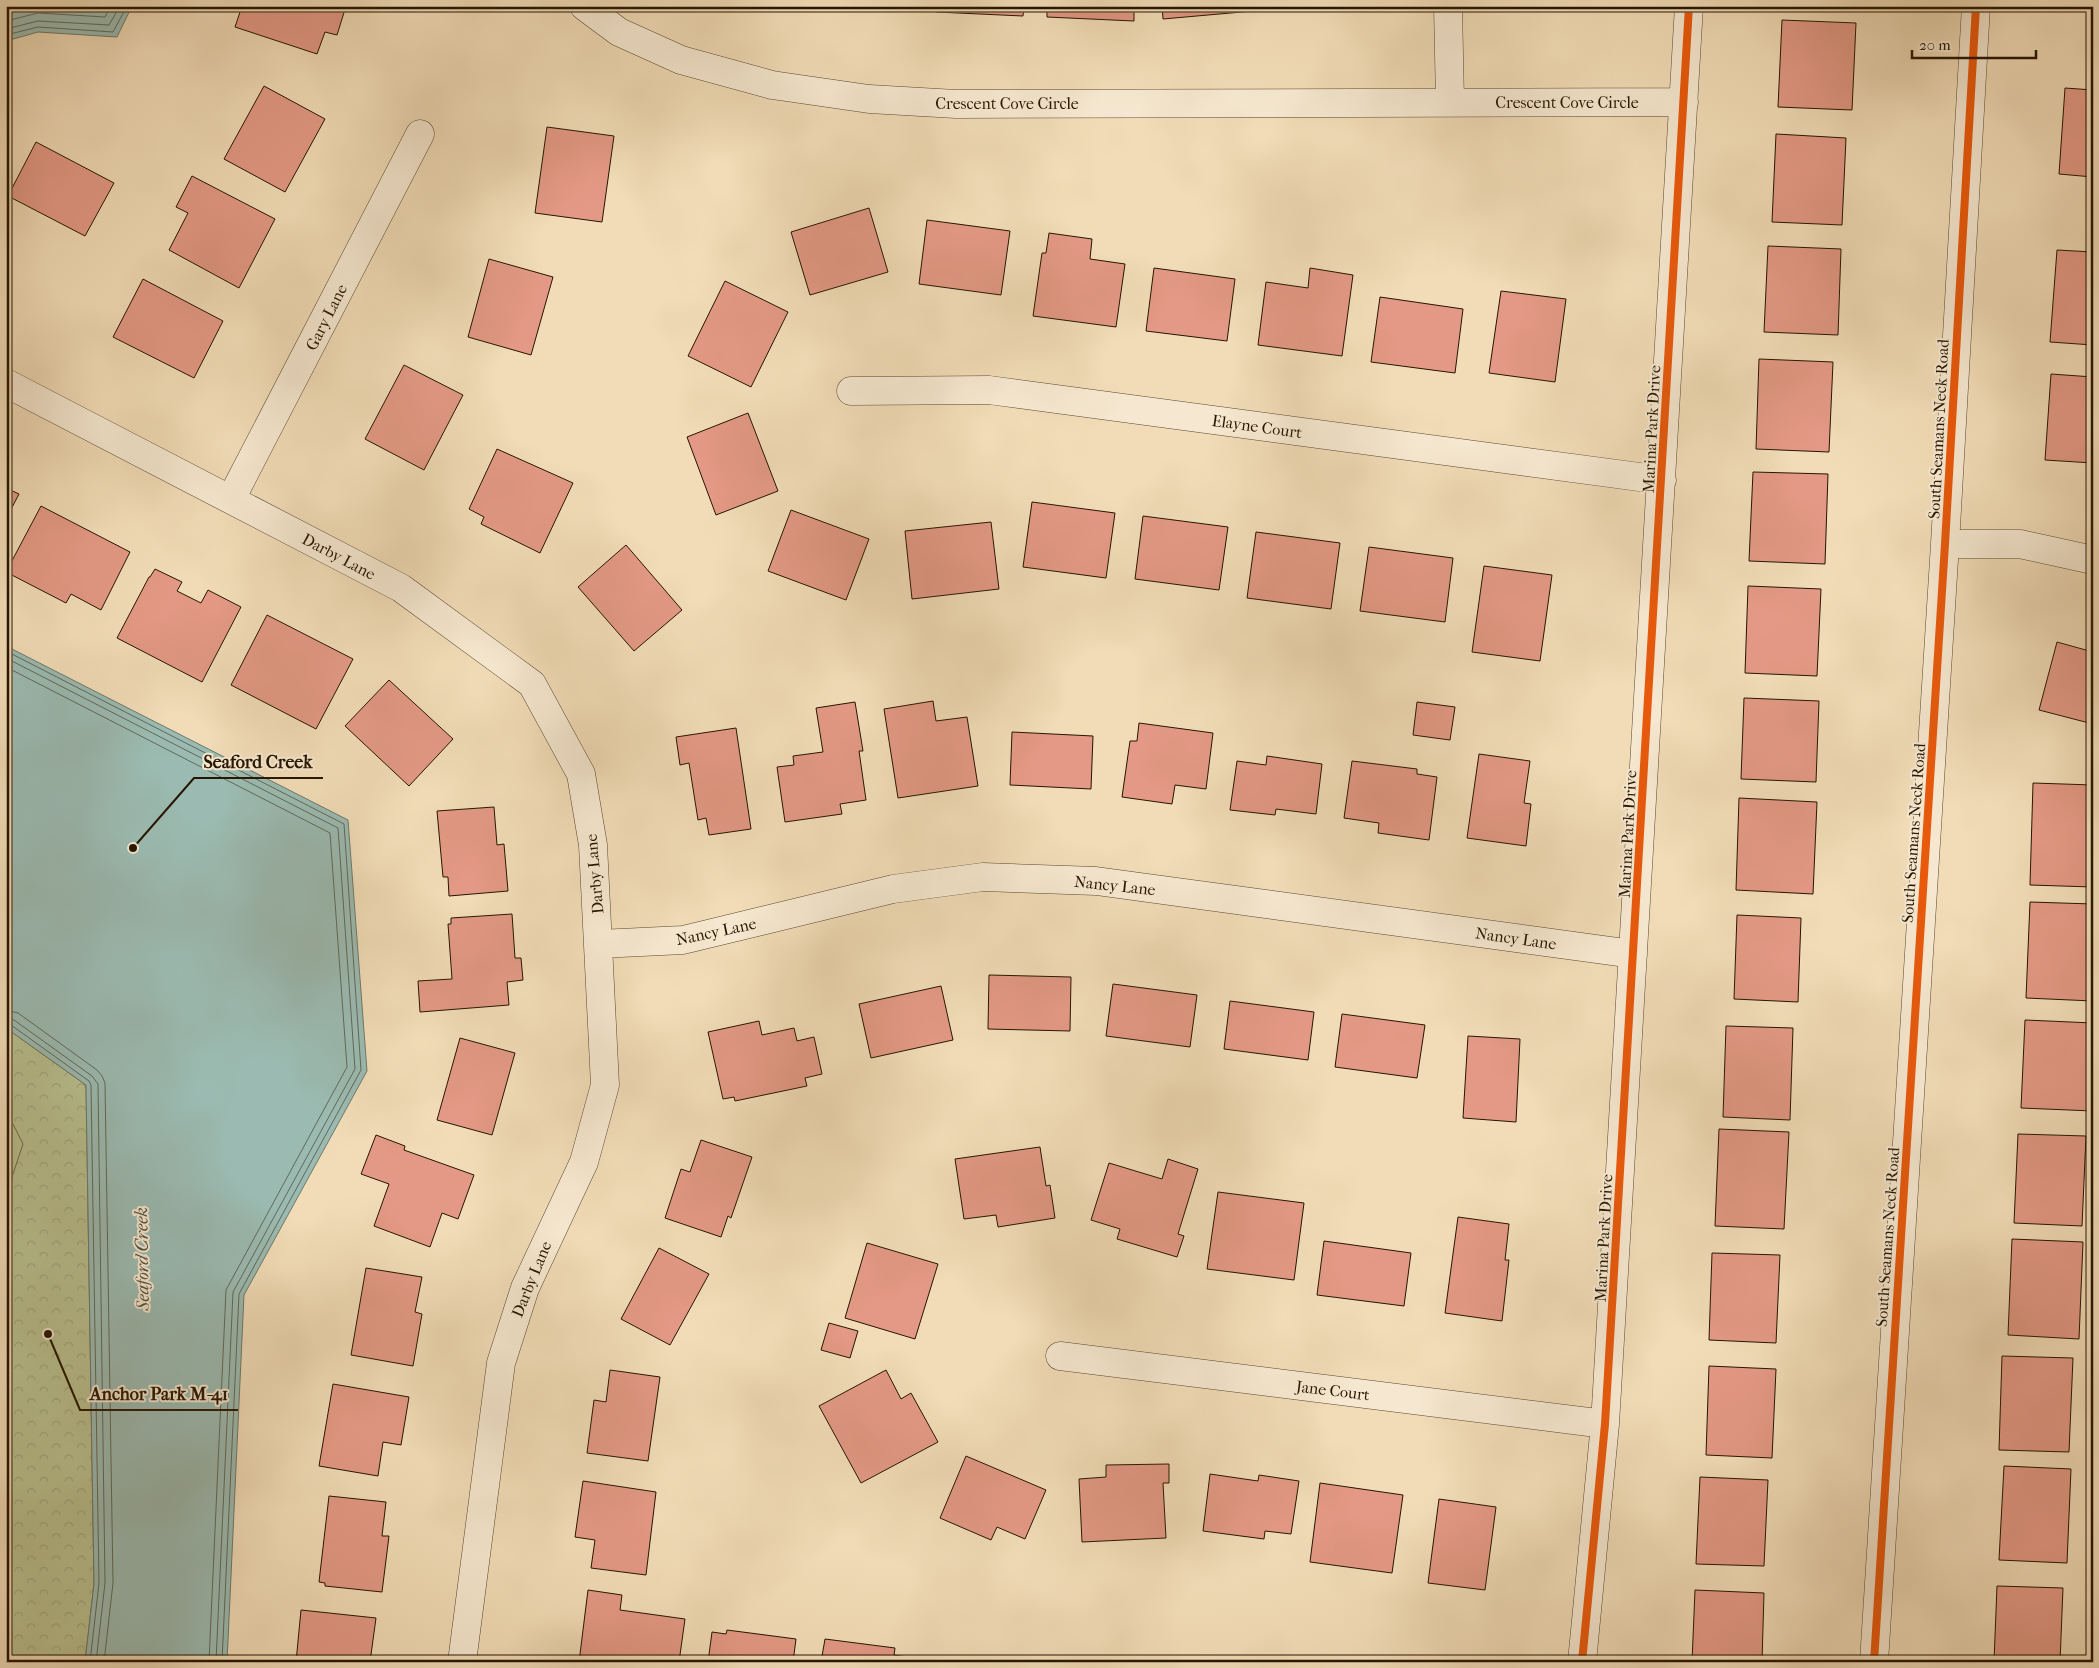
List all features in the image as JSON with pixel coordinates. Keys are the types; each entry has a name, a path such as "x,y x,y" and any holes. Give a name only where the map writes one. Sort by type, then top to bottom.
{"street":[{"name":"Crescent Cove Circle","path":"584,6 619,32 681,60 772,85 869,99 956,104 1684,102"},
{"path":"1448,6 1450,102"},
{"name":"Marina Park Drive","path":"1582,1662 1605,1424 1689,6"},
{"name":"South Seamans Neck Road","path":"1874,1662 1945,544 1976,6"},
{"name":"Gary Lane","path":"231,499 420,134"},
{"name":"Darby Lane","path":"6,383 401,588 532,684 581,774 593,845 605,1085 584,1162 524,1288 502,1363 462,1662"},
{"name":"Elayne Court","path":"851,390 989,390 1662,480"},
{"path":"1945,544 2020,544 2093,560"},
{"name":"Nancy Lane","path":"599,944 683,940 892,889 983,876 1096,881 1633,954"},
{"name":"Jane Court","path":"1060,1356 1605,1424"}],"green space":[{"path":"6,1028 86,1085 94,1584 85,1662 6,1662"},
{"path":"6,1122 13,1124 23,1144 6,1195"}],"water":[{"path":"6,6 132,6 117,37 38,32 6,41"},
{"path":"6,646 348,820 367,1071 244,1295 227,1662 85,1662 94,1584 86,1085 6,1028"}],"building":[{"path":"242,6 346,6 337,35 325,32 317,54 235,27"},
{"path":"937,6 1024,6 1023,16 936,12"},
{"path":"1047,6 1134,6 1134,21 1047,17"},
{"path":"1162,6 1252,6 1253,11 1163,19"},
{"path":"1782,20 1856,23 1852,110 1778,107"},
{"path":"264,86 325,119 285,192 224,159"},
{"path":"2065,88 2093,90 2093,177 2059,174"},
{"path":"547,127 614,136 602,222 535,213"},
{"path":"1776,134 1846,138 1842,225 1772,222"},
{"path":"36,142 114,183 85,236 8,196"},
{"path":"192,176 275,219 239,288 169,250 188,213 176,207"},
{"path":"869,208 888,272 810,295 791,232"},
{"path":"927,220 1010,231 1001,295 919,284"},
{"path":"1049,233 1092,239 1090,259 1125,264 1116,327 1033,316 1042,253 1046,253"},
{"path":"1768,246 1841,249 1838,335 1764,332"},
{"path":"2057,250 2093,252 2093,345 2050,342"},
{"path":"489,259 553,277 531,355 468,337"},
{"path":"1154,268 1235,279 1227,341 1146,331"},
{"path":"1310,268 1353,275 1342,356 1258,345 1266,282 1308,288"},
{"path":"143,279 223,321 194,378 113,337"},
{"path":"725,281 788,312 751,387 688,356"},
{"path":"1501,291 1566,299 1555,382 1489,373"},
{"path":"1380,297 1463,309 1455,373 1371,362"},
{"path":"1759,359 1833,362 1829,452 1756,449"},
{"path":"404,365 463,395 424,470 365,439"},
{"path":"2051,374 2093,377 2093,463 2045,460"},
{"path":"748,413 778,491 716,515 687,437"},
{"path":"497,449 573,483 540,553 481,524 484,517 469,509"},
{"path":"1753,472 1828,474 1825,564 1749,561"},
{"path":"6,488 19,494 6,519"},
{"path":"1032,502 1115,513 1106,578 1023,567"},
{"path":"41,506 130,552 101,610 71,594 66,603 6,572"},
{"path":"791,510 869,539 846,600 768,571"},
{"path":"1143,516 1228,527 1219,590 1135,579"},
{"path":"991,522 999,589 912,599 905,531"},
{"path":"1256,532 1340,543 1331,609 1247,598"},
{"path":"626,545 682,610 634,651 578,587"},
{"path":"1369,547 1453,558 1445,622 1360,611"},
{"path":"1484,566 1552,575 1540,661 1472,652"},
{"path":"155,569 182,582 177,591 201,603 208,590 241,607 202,682 117,638"},
{"path":"1748,586 1821,589 1817,676 1745,673"},
{"path":"267,615 353,659 316,729 231,685"},
{"path":"2057,642 2093,652 2093,724 2039,710"},
{"path":"389,680 453,739 409,786 345,726"},
{"path":"1744,698 1819,701 1816,782 1741,779"},
{"path":"933,701 936,721 967,717 978,786 898,798 884,709"},
{"path":"855,702 863,751 859,751 866,800 840,804 842,814 785,822 777,767 794,765 793,756 823,752 816,708"},
{"path":"1417,702 1455,707 1450,740 1413,735"},
{"path":"1139,723 1213,733 1206,789 1175,785 1172,804 1122,797 1130,741 1137,741"},
{"path":"736,728 751,829 709,835 706,818 698,820 689,763 680,765 676,737"},
{"path":"1012,732 1093,736 1091,789 1010,785"},
{"path":"1479,754 1530,761 1524,803 1531,804 1526,846 1467,838"},
{"path":"1267,756 1322,764 1316,814 1276,809 1275,815 1230,810 1237,761 1266,765"},
{"path":"1352,761 1417,769 1417,774 1437,777 1429,840 1378,833 1379,823 1344,818"},
{"path":"2033,783 2093,785 2093,887 2030,885"},
{"path":"1739,798 1817,802 1813,894 1736,890"},
{"path":"494,807 497,845 504,844 508,891 449,896 448,877 443,877 437,811"},
{"path":"2030,902 2093,904 2093,1001 2026,998"},
{"path":"512,914 515,958 521,958 523,980 507,982 509,1005 420,1012 418,981 452,979 448,924 451,924 451,918"},
{"path":"1737,915 1801,918 1798,1002 1734,999"},
{"path":"989,975 1071,977 1070,1031 988,1029"},
{"path":"1113,984 1197,995 1190,1047 1106,1036"},
{"path":"941,986 953,1040 871,1058 859,1004"},
{"path":"1230,1001 1314,1012 1308,1060 1224,1049"},
{"path":"1342,1014 1425,1025 1417,1078 1335,1067"},
{"path":"2025,1020 2093,1023 2093,1111 2021,1108"},
{"path":"759,1021 762,1035 794,1028 797,1041 814,1037 822,1074 805,1078 807,1086 735,1101 734,1097 723,1099 708,1032"},
{"path":"1726,1026 1793,1028 1790,1120 1723,1117"},
{"path":"1468,1036 1520,1039 1516,1122 1463,1118"},
{"path":"460,1038 515,1053 492,1135 437,1120"},
{"path":"1719,1129 1789,1132 1784,1229 1715,1226"},
{"path":"2018,1134 2086,1136 2082,1226 2014,1223"},
{"path":"376,1135 405,1146 404,1150 474,1175 458,1219 442,1213 430,1247 374,1226 389,1184 361,1174"},
{"path":"701,1140 752,1157 731,1218 728,1216 721,1237 665,1218 681,1169 690,1172"},
{"path":"1040,1147 1046,1186 1050,1185 1055,1218 998,1227 996,1215 964,1219 955,1159"},
{"path":"1168,1159 1198,1169 1178,1234 1184,1236 1177,1257 1117,1239 1120,1229 1091,1220 1109,1163 1162,1179"},
{"path":"1218,1192 1304,1203 1294,1280 1207,1269"},
{"path":"1458,1217 1509,1224 1505,1260 1509,1260 1502,1321 1445,1313"},
{"path":"2012,1239 2083,1242 2079,1339 2008,1335"},
{"path":"1324,1241 1411,1253 1404,1306 1317,1295"},
{"path":"867,1243 938,1264 915,1339 845,1318"},
{"path":"659,1248 709,1274 670,1345 621,1319"},
{"path":"1712,1253 1780,1255 1776,1343 1709,1340"},
{"path":"366,1268 422,1277 415,1312 422,1314 413,1366 351,1355"},
{"path":"829,1323 858,1331 850,1358 821,1350"},
{"path":"2002,1356 2073,1358 2069,1452 1999,1450"},
{"path":"1709,1366 1776,1369 1772,1458 1706,1455"},
{"path":"610,1370 660,1377 648,1461 587,1453 594,1400 606,1402"},
{"path":"886,1370 901,1399 911,1393 938,1442 861,1483 819,1406"},
{"path":"333,1384 409,1397 401,1445 383,1442 378,1476 319,1466"},
{"path":"966,1456 1046,1490 1025,1539 997,1527 991,1540 940,1518"},
{"path":"1169,1464 1169,1483 1163,1483 1166,1538 1082,1542 1079,1479 1106,1477 1106,1465"},
{"path":"2004,1466 2071,1469 2067,1563 1999,1560"},
{"path":"1210,1474 1258,1481 1259,1475 1299,1481 1291,1534 1265,1531 1264,1539 1203,1531"},
{"path":"1700,1477 1768,1480 1764,1566 1696,1564"},
{"path":"583,1481 656,1492 646,1575 591,1568 595,1540 575,1537"},
{"path":"1320,1483 1403,1495 1392,1573 1310,1562"},
{"path":"329,1496 386,1502 382,1536 389,1536 382,1592 325,1586 325,1583 319,1582"},
{"path":"1439,1499 1496,1507 1485,1590 1428,1583"},
{"path":"1997,1586 2063,1588 2060,1662 1994,1662"},
{"path":"588,1590 622,1595 620,1610 685,1619 679,1662 579,1662"},
{"path":"1695,1590 1764,1593 1762,1662 1692,1662"},
{"path":"301,1610 376,1618 370,1662 296,1662"},
{"path":"727,1630 796,1639 793,1662 708,1662 712,1632 726,1634"},
{"path":"825,1639 895,1648 894,1655 913,1658 913,1662 821,1662"}],"cycle path":[{"path":"1582,1662 1605,1424 1689,6"},
{"path":"1874,1662 1945,544 1976,6"}],"place":[{"name":"Seaford Creek","path":"133,848"},
{"name":"Anchor Park M-41","path":"48,1334"}]}
